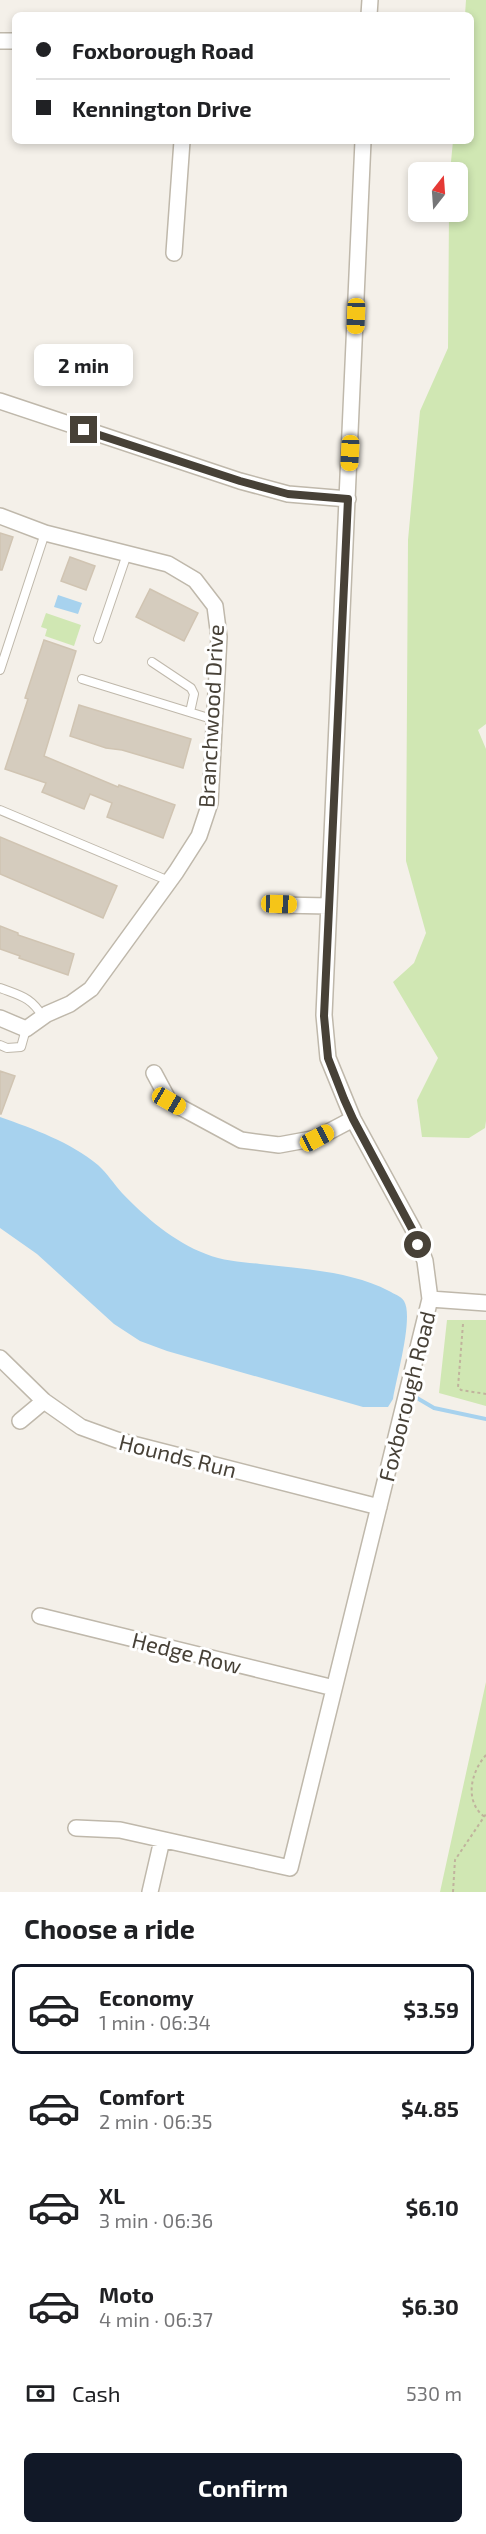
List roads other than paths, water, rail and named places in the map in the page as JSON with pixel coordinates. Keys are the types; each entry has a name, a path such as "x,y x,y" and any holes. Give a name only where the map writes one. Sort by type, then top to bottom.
{"street":[{"path":"174,253 182,144"},
{"name":"Foxborough Road","path":"162,1840 290,1868 430,1299 424,1261 412,1229 353,1119 328,1058 324,1016 363,144"},
{"path":"0,401 240,481 288,494 348,499"},
{"name":"Branchwood Drive","path":"0,516 45,533 168,564 195,580 215,606 219,637 210,803 198,836 170,880 91,989 26,1029"},
{"path":"279,904 329,906"},
{"path":"0,1018 26,1029"},
{"path":"154,1073 169,1101 241,1140 279,1145 317,1138 353,1119"},
{"path":"430,1299 486,1303"},
{"name":"Hounds Run","path":"0,1358 44,1401 81,1427 117,1440 379,1507"},
{"path":"20,1421 44,1401"},
{"name":"Hedge Row","path":"40,1616 334,1688"},
{"path":"76,1828 120,1830 162,1840 150,1892"}],"lane":[{"path":"0,670 45,533"},
{"path":"98,639 127,554"},
{"path":"152,662 191,688 194,694 190,712"},
{"path":"82,679 214,720"},
{"path":"0,810 170,880"},
{"path":"0,988 35,1003 43,1017"},
{"path":"0,1045 7,1048 21,1047 26,1029"}],"water":[{"path":"58,595 82,603 78,614 54,607"},
{"path":"0,1117 76,1149 101,1168 122,1193 150,1220 171,1236 194,1249 226,1260 343,1275 374,1284 401,1298 407,1309 406,1334 393,1399 388,1407 363,1407 167,1351 140,1341 114,1324 37,1254 0,1228"}],"waterway":[{"path":"417,1398 434,1408 486,1419"}]}
